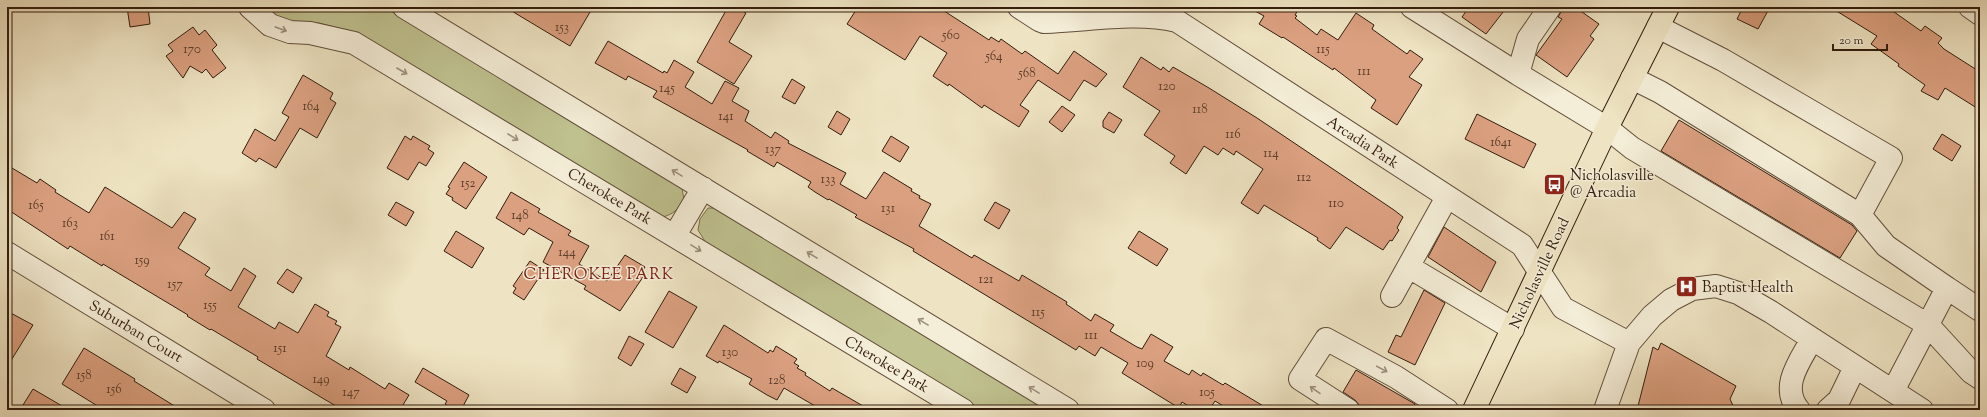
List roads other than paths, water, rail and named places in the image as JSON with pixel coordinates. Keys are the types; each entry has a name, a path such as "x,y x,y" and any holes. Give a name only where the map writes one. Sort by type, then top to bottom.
{"main road":[{"name":"Nicholasville Road","path":"1474,410 1607,128 1668,7"}],"street":[{"name":"Cherokee Park","path":"250,7 270,25 290,32 310,33 354,43 963,410"},
{"path":"404,7 1067,410"},
{"name":"Arcadia Park","path":"1019,7 1077,21 1123,17 1158,18 1174,14 1522,246 1563,308 1629,343"},
{"path":"1412,7 1607,128 1632,148 1928,325 1971,372 1980,378"},
{"path":"1518,74 1528,38 1550,7"},
{"path":"1970,7 1980,14"},
{"path":"1658,27 1723,60 1891,158 1860,215"},
{"path":"1632,78 1660,92 1860,215 1886,246 1980,310"},
{"path":"675,236 703,188"},
{"path":"1392,296 1447,197"},
{"name":"Suburban Court","path":"7,253 264,410"},
{"path":"1409,267 1513,329"},
{"path":"1604,410 1629,343 1652,316 1671,300 1692,289 1716,286 1738,293 1922,410"},
{"path":"1893,391 1947,288"},
{"path":"1348,410 1300,379 1326,339 1396,377 1447,410"},
{"path":"1799,410 1794,404 1790,388 1795,369 1812,339"},
{"path":"1828,410 1839,400 1856,367"}],"place":[{"name":"Nicholasville @ Arcadia","path":"1555,184"},
{"name":"Baptist Health","path":"1687,287"}],"district":[{"name":"CHEROKEE PARK","path":"599,273"}]}
